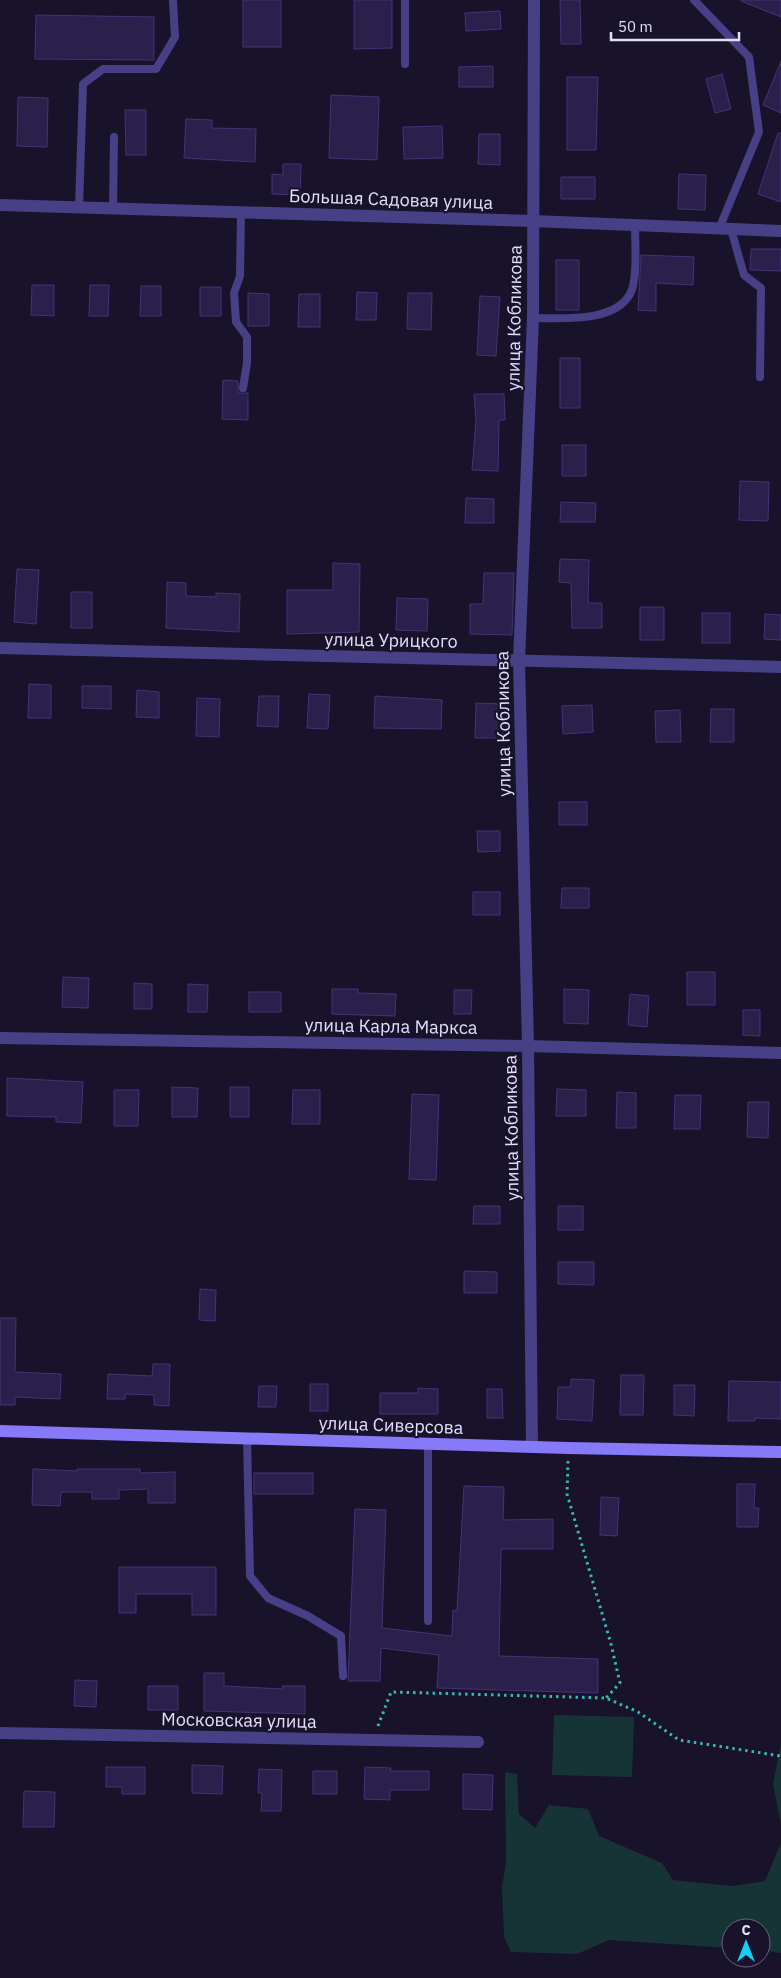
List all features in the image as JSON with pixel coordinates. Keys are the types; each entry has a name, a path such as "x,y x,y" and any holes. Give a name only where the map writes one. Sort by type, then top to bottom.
{"street":[{"name":"улица Кобликова","path":"532,1447 528,1046 519,660 533,318 534,0"},
{"name":"Большая Садовая улица","path":"0,205 533,221 779,231"},
{"name":"улица Урицкого","path":"0,648 781,667"},
{"name":"улица Карла Маркса","path":"0,1038 528,1046 781,1053"},
{"name":"улица Сиверсова","path":"0,1432 781,1452"},
{"name":"Московская улица","path":"0,1733 478,1742"}],"lane":[{"path":"79,208 83,84 103,69 156,69 175,37 174,0"},
{"path":"405,0 405,64"},
{"path":"694,0 749,57 759,132 725,229 744,275 762,288 760,377"},
{"path":"113,208 114,137"},
{"path":"241,212 240,276 234,293 236,322 247,337 247,363 242,388"},
{"path":"533,318 587,317 617,309 630,294 633,279 635,225"},
{"path":"247,1438 250,1576 268,1598 308,1616 341,1636 343,1676"},
{"path":"428,1444 428,1621"}],"path":[{"path":"568,1448 567,1494 611,1644 620,1683 606,1698"},
{"path":"372,1740 391,1692 606,1698 638,1712 679,1740 781,1756"}],"green space":[{"path":"554,1715 634,1717 632,1777 552,1775"},
{"path":"781,1744 781,1824 773,1784"},
{"path":"505,1772 517,1774 519,1814 535,1828 549,1805 588,1809 599,1836 662,1863 673,1880 732,1886 765,1881 781,1843 781,1953 771,1952 771,1918 721,1918 721,1947 609,1940 577,1954 511,1952 504,1937 502,1887 506,1863"}],"building":[{"path":"243,0 281,0 281,47 243,47"},
{"path":"354,0 392,0 392,48 354,49"},
{"path":"560,0 580,0 581,44 561,44"},
{"path":"781,0 781,17 741,1"},
{"path":"500,11 501,29 466,31 465,13"},
{"path":"36,15 154,17 154,60 35,59"},
{"path":"781,61 781,113 763,105"},
{"path":"493,66 493,87 459,87 459,67"},
{"path":"722,74 731,109 715,113 706,79"},
{"path":"567,77 598,77 596,150 567,150"},
{"path":"331,95 379,97 377,160 329,158"},
{"path":"18,97 48,98 47,147 17,146"},
{"path":"125,110 146,110 146,155 126,155"},
{"path":"186,119 212,120 212,128 256,129 255,162 184,158"},
{"path":"442,126 443,158 404,159 403,127"},
{"path":"778,133 781,133 781,202 758,194"},
{"path":"479,134 500,134 500,165 478,164"},
{"path":"283,164 301,164 300,195 272,194 272,174 283,175"},
{"path":"679,174 706,175 705,210 678,209"},
{"path":"561,177 595,177 595,199 561,199"},
{"path":"751,249 781,249 781,271 750,270"},
{"path":"641,255 694,257 693,285 656,283 656,311 638,310"},
{"path":"556,260 579,260 579,310 556,310"},
{"path":"32,285 54,285 54,316 31,315"},
{"path":"90,285 109,285 108,316 89,316"},
{"path":"141,286 161,286 161,316 140,316"},
{"path":"200,287 221,287 221,316 200,316"},
{"path":"357,292 377,293 376,320 356,320"},
{"path":"248,293 269,294 269,326 248,326"},
{"path":"408,293 432,293 431,330 407,329"},
{"path":"299,294 320,294 320,327 298,327"},
{"path":"480,296 500,297 496,356 477,355"},
{"path":"560,358 580,358 580,408 560,408"},
{"path":"223,380 238,381 238,393 248,393 248,420 222,419"},
{"path":"474,394 504,394 505,420 499,420 498,471 472,470 476,420"},
{"path":"562,445 586,445 586,476 562,476"},
{"path":"740,481 769,482 768,521 739,520"},
{"path":"466,498 494,499 494,523 465,523"},
{"path":"561,502 596,503 595,522 560,522"},
{"path":"560,559 589,560 588,603 602,603 602,628 572,628 571,583 559,582"},
{"path":"333,563 360,564 359,632 287,634 287,590 333,590"},
{"path":"17,569 39,570 36,624 14,622"},
{"path":"484,573 514,573 512,635 470,634 470,604 483,604"},
{"path":"167,582 186,583 186,596 216,597 216,593 240,594 239,632 166,628"},
{"path":"71,592 92,592 92,628 71,628"},
{"path":"397,598 428,599 427,631 396,630"},
{"path":"640,607 664,607 664,640 640,640"},
{"path":"702,613 730,613 730,643 702,643"},
{"path":"765,614 781,615 781,640 764,639"},
{"path":"29,684 51,685 51,718 28,718"},
{"path":"82,686 111,686 111,709 82,708"},
{"path":"137,690 159,692 159,718 136,717"},
{"path":"309,694 330,695 328,729 307,728"},
{"path":"259,696 279,696 278,727 257,726"},
{"path":"375,696 442,700 441,729 374,728"},
{"path":"197,698 220,699 219,737 196,736"},
{"path":"476,703 503,704 502,738 475,738"},
{"path":"592,705 593,732 563,734 562,706"},
{"path":"711,709 734,709 734,742 710,742"},
{"path":"680,710 681,742 656,742 655,711"},
{"path":"559,802 587,802 587,825 559,825"},
{"path":"477,831 500,831 500,851 478,852"},
{"path":"562,888 589,888 589,908 561,908"},
{"path":"473,892 500,892 500,915 473,915"},
{"path":"687,972 715,972 715,1005 687,1005"},
{"path":"63,977 89,978 88,1008 62,1007"},
{"path":"134,983 152,984 152,1009 134,1009"},
{"path":"188,984 208,985 207,1012 188,1012"},
{"path":"332,989 358,989 358,993 396,994 395,1016 332,1014"},
{"path":"564,989 589,990 588,1024 564,1023"},
{"path":"454,990 472,990 471,1014 454,1014"},
{"path":"249,992 281,992 281,1012 249,1012"},
{"path":"630,994 649,996 647,1027 628,1025"},
{"path":"743,1010 760,1010 760,1036 743,1035"},
{"path":"7,1078 83,1082 81,1123 56,1122 56,1117 7,1116"},
{"path":"172,1087 198,1088 197,1117 172,1117"},
{"path":"230,1087 249,1087 249,1117 230,1117"},
{"path":"557,1089 586,1090 586,1116 556,1116"},
{"path":"114,1090 139,1090 138,1126 114,1126"},
{"path":"293,1090 320,1090 320,1124 292,1124"},
{"path":"617,1092 636,1093 636,1128 616,1128"},
{"path":"412,1094 439,1095 436,1180 409,1179"},
{"path":"675,1095 701,1095 700,1129 674,1129"},
{"path":"748,1102 769,1102 768,1138 747,1137"},
{"path":"474,1206 500,1206 500,1224 473,1224"},
{"path":"558,1206 583,1206 583,1230 558,1230"},
{"path":"558,1262 594,1262 594,1285 558,1284"},
{"path":"464,1271 497,1272 497,1293 464,1293"},
{"path":"200,1289 216,1290 215,1321 199,1320"},
{"path":"0,1318 16,1318 15,1372 61,1374 60,1399 15,1397 15,1405 0,1405"},
{"path":"153,1364 170,1364 169,1406 154,1405 154,1395 125,1394 125,1399 107,1399 108,1374 152,1376"},
{"path":"621,1375 644,1375 643,1415 620,1415"},
{"path":"571,1379 594,1380 592,1421 557,1419 558,1387 571,1387"},
{"path":"729,1381 781,1382 781,1419 755,1418 755,1421 728,1421"},
{"path":"310,1384 328,1384 328,1411 310,1411"},
{"path":"674,1385 695,1385 694,1416 674,1415"},
{"path":"259,1386 277,1386 276,1407 258,1407"},
{"path":"418,1388 438,1389 438,1414 380,1414 380,1393 418,1393"},
{"path":"487,1389 502,1389 503,1418 487,1418"},
{"path":"33,1469 77,1471 77,1469 140,1469 140,1473 175,1472 175,1503 148,1503 148,1489 119,1490 119,1499 92,1499 92,1492 61,1492 60,1506 32,1505"},
{"path":"254,1473 313,1473 313,1494 254,1494"},
{"path":"737,1484 755,1484 754,1508 759,1508 758,1527 737,1527"},
{"path":"464,1486 504,1487 503,1520 553,1519 553,1549 501,1549 499,1656 598,1659 598,1693 437,1688 439,1655 381,1648 380,1681 348,1681 355,1509 386,1510 382,1628 452,1636 453,1610 457,1611"},
{"path":"601,1497 619,1498 617,1536 600,1535"},
{"path":"119,1567 216,1567 216,1615 192,1615 192,1594 136,1594 136,1613 119,1613"},
{"path":"204,1673 224,1673 224,1686 283,1689 282,1686 305,1686 305,1714 204,1711"},
{"path":"75,1680 97,1681 96,1707 74,1706"},
{"path":"148,1686 178,1686 178,1710 148,1710"},
{"path":"192,1765 223,1766 222,1794 192,1793"},
{"path":"106,1767 145,1767 145,1794 122,1794 122,1787 106,1787"},
{"path":"365,1767 391,1768 390,1771 429,1771 429,1790 390,1790 390,1800 364,1799"},
{"path":"259,1769 282,1770 281,1811 261,1811 262,1793 258,1793"},
{"path":"313,1771 337,1771 337,1794 313,1794"},
{"path":"463,1774 493,1775 492,1810 463,1809"},
{"path":"24,1791 55,1792 54,1827 23,1827"}]}
